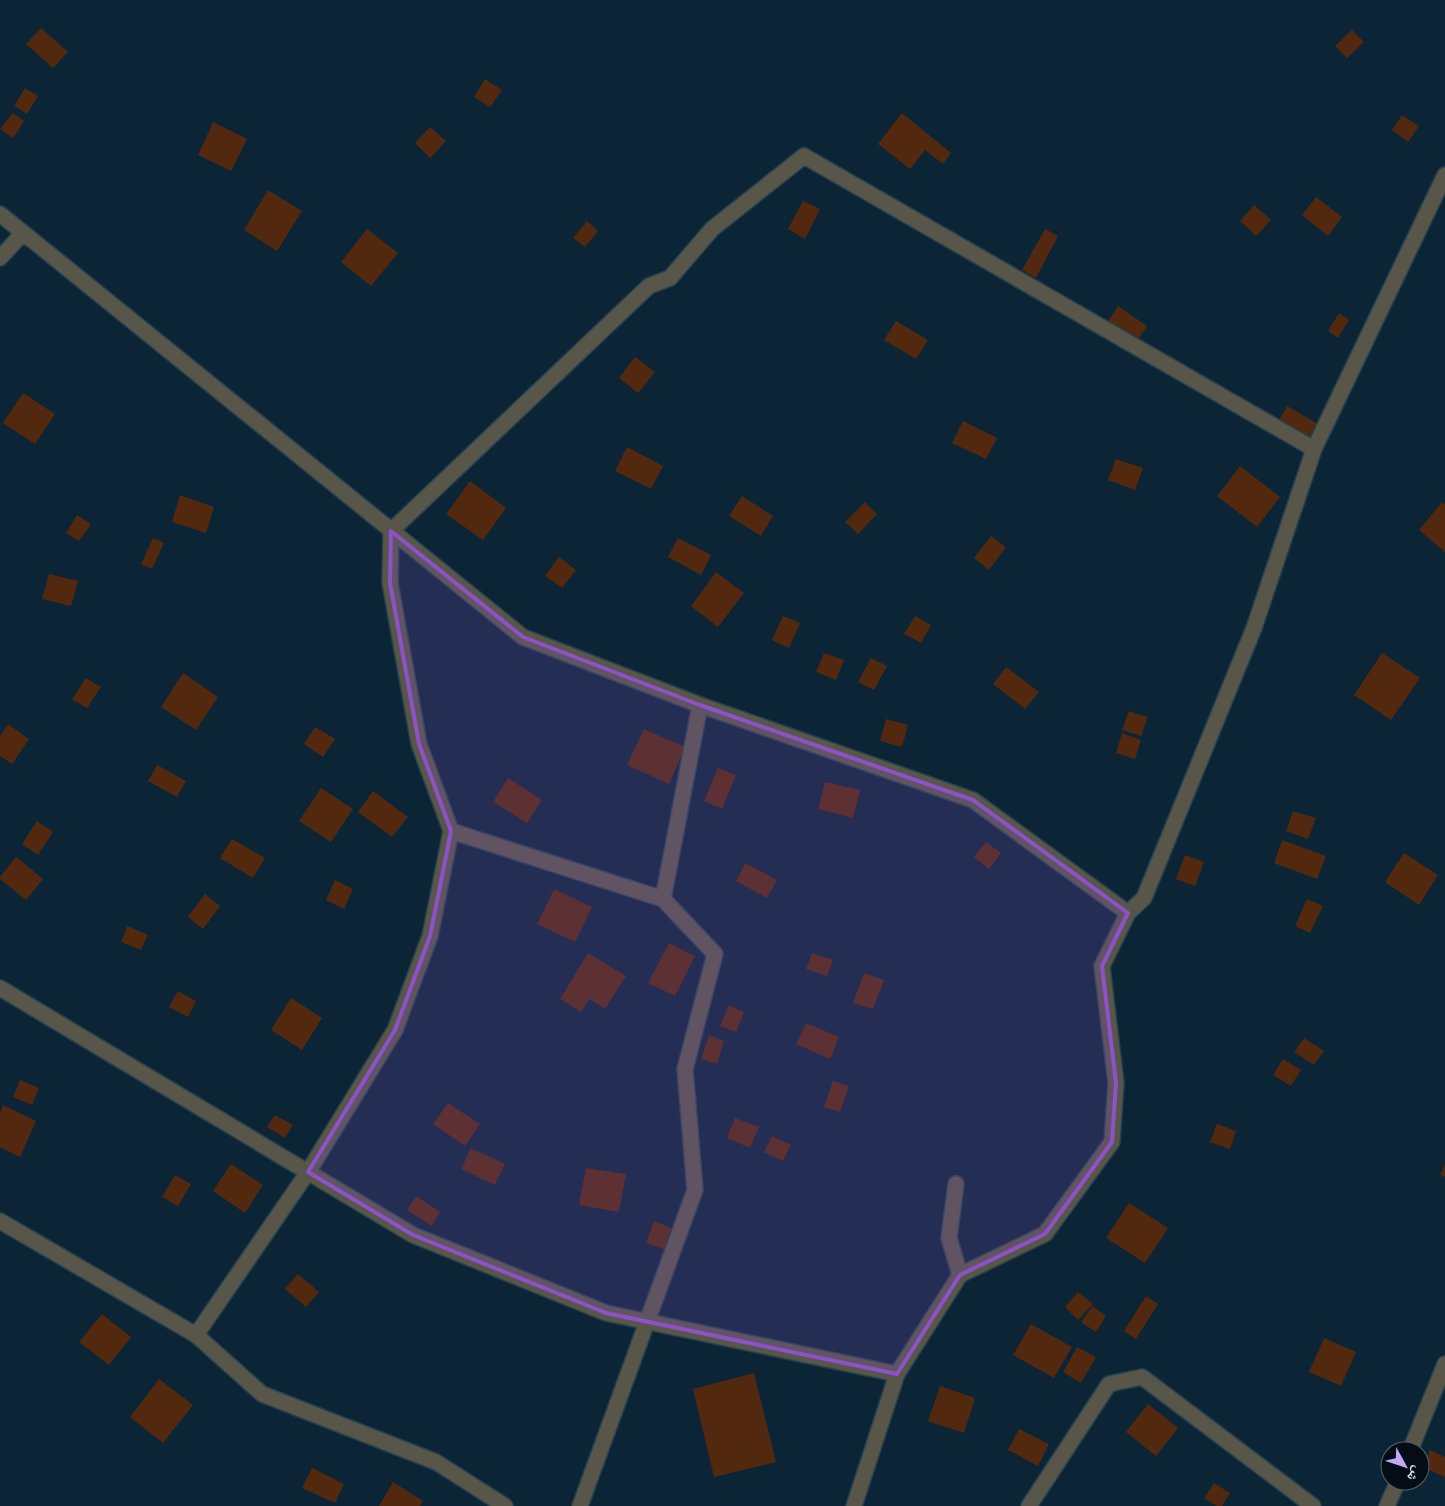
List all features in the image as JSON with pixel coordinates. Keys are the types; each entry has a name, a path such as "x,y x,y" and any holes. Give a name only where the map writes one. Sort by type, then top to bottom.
{"street":[{"path":"196,1335 308,1172 396,1030 430,936 452,831 419,744 390,583 391,531 649,286 670,278 712,229 804,156 1314,449"},
{"path":"854,1506 898,1374 960,1275 1045,1234 1112,1142 1116,1083 1102,966 1128,913 1144,898 1254,628 1314,449 1445,175"},
{"path":"0,214 523,637 700,705 973,800 1128,913"},
{"path":"0,258 23,233"},
{"path":"663,899 700,705"},
{"path":"452,831 663,899 715,954 685,1069 696,1190 580,1506"},
{"path":"0,988 413,1235 606,1313 898,1374"},
{"path":"956,1184 949,1238 960,1275"},
{"path":"0,1221 196,1335 262,1394 436,1462 505,1506"},
{"path":"1414,1441 1445,1364"},
{"path":"1029,1506 1109,1384 1142,1377 1313,1506"},
{"path":"1388,1506 1394,1491"}],"highlighted area":[{"path":"391,531 523,637 700,705 973,800 1128,913 1102,966 1116,1083 1112,1142 1045,1234 960,1275 897,1374 606,1313 413,1235 308,1172 395,1030 430,936 451,831 419,744 390,583"}],"building":[{"path":"41,28 68,52 53,68 26,44"},
{"path":"1352,30 1364,42 1347,58 1335,46"},
{"path":"485,79 502,90 490,107 474,97"},
{"path":"25,88 38,96 27,114 14,106"},
{"path":"13,113 24,121 13,138 0,129"},
{"path":"902,113 951,153 943,164 925,150 910,169 878,144"},
{"path":"1402,115 1419,126 1408,142 1392,130"},
{"path":"213,122 247,139 231,171 198,155"},
{"path":"430,127 446,141 430,158 415,143"},
{"path":"268,190 302,211 277,251 244,230"},
{"path":"1316,197 1342,217 1328,236 1302,215"},
{"path":"803,201 820,209 805,239 788,229"},
{"path":"1254,205 1271,220 1256,236 1240,221"},
{"path":"587,221 598,231 585,247 573,238"},
{"path":"367,229 398,253 371,286 341,262"},
{"path":"1045,229 1058,236 1036,278 1022,270"},
{"path":"1118,306 1147,326 1135,344 1106,324"},
{"path":"1339,313 1349,320 1338,338 1328,331"},
{"path":"896,321 928,340 916,359 884,340"},
{"path":"635,357 655,372 638,393 619,378"},
{"path":"23,393 55,414 35,444 3,423"},
{"path":"1287,406 1318,424 1309,441 1277,424"},
{"path":"963,421 997,438 986,459 952,443"},
{"path":"627,447 663,466 651,489 615,471"},
{"path":"1116,459 1143,468 1135,490 1108,480"},
{"path":"1240,466 1280,497 1257,527 1217,496"},
{"path":"470,481 506,508 483,540 446,514"},
{"path":"180,495 214,507 206,533 172,522"},
{"path":"742,496 773,516 761,536 729,516"},
{"path":"865,502 877,514 858,534 845,522"},
{"path":"1442,502 1445,504 1445,552 1419,530"},
{"path":"77,515 91,524 79,541 66,533"},
{"path":"991,536 1006,547 989,570 974,558"},
{"path":"153,538 164,543 152,569 141,564"},
{"path":"678,538 711,555 701,575 668,557"},
{"path":"559,557 576,570 562,588 545,576"},
{"path":"716,572 744,593 718,627 691,606"},
{"path":"49,574 78,581 71,606 42,599"},
{"path":"783,616 800,623 789,648 772,640"},
{"path":"915,616 931,625 921,643 904,634"},
{"path":"824,653 844,660 836,680 816,672"},
{"path":"1382,653 1420,678 1391,720 1354,695"},
{"path":"871,658 887,666 874,690 858,682"},
{"path":"1006,667 1039,692 1025,709 993,684"},
{"path":"183,673 218,697 196,730 161,707"},
{"path":"86,678 101,687 87,708 72,699"},
{"path":"1129,711 1148,717 1141,736 1122,730"},
{"path":"886,719 908,725 902,747 880,741"},
{"path":"8,724 29,739 12,764 0,756 0,736"},
{"path":"315,727 335,739 323,757 304,744"},
{"path":"644,729 685,747 669,784 627,765"},
{"path":"1122,733 1141,740 1135,759 1116,753"},
{"path":"157,765 186,781 177,797 148,781"},
{"path":"718,768 736,775 722,809 704,801"},
{"path":"508,778 542,800 527,823 493,802"},
{"path":"825,782 860,790 853,818 818,809"},
{"path":"321,788 353,809 331,842 299,821"},
{"path":"373,791 408,817 392,837 358,812"},
{"path":"1293,811 1316,818 1308,839 1286,831"},
{"path":"37,821 53,832 38,855 22,844"},
{"path":"232,839 265,858 253,878 220,858"},
{"path":"1282,840 1326,856 1317,879 1274,863"},
{"path":"986,842 1001,853 989,869 974,857"},
{"path":"1404,853 1438,875 1419,905 1385,882"},
{"path":"1185,855 1204,862 1195,886 1176,879"},
{"path":"16,857 43,879 26,900 0,879"},
{"path":"745,863 777,880 767,898 736,881"},
{"path":"335,880 353,889 344,909 326,900"},
{"path":"554,889 592,907 575,942 537,924"},
{"path":"205,894 220,906 203,929 188,917"},
{"path":"1307,899 1323,906 1310,933 1295,926"},
{"path":"127,926 148,935 141,950 121,942"},
{"path":"669,943 695,956 675,996 648,983"},
{"path":"588,953 626,976 605,1009 589,999 581,1012 560,999"},
{"path":"812,953 833,960 827,976 806,969"},
{"path":"864,973 884,980 873,1009 853,1003"},
{"path":"178,991 196,1001 188,1017 169,1007"},
{"path":"291,998 322,1018 302,1050 271,1030"},
{"path":"729,1005 744,1012 736,1032 720,1026"},
{"path":"806,1023 839,1037 830,1059 796,1044"},
{"path":"709,1035 724,1041 717,1064 701,1059"},
{"path":"1304,1038 1324,1051 1314,1065 1294,1052"},
{"path":"1283,1059 1301,1070 1291,1086 1273,1075"},
{"path":"20,1080 39,1088 32,1105 13,1097"},
{"path":"833,1081 849,1086 840,1112 824,1107"},
{"path":"448,1103 480,1124 465,1146 433,1124"},
{"path":"3,1105 36,1121 20,1157 0,1147 0,1112"},
{"path":"275,1115 293,1125 285,1138 267,1127"},
{"path":"735,1118 759,1127 750,1148 727,1138"},
{"path":"1217,1124 1236,1131 1230,1149 1210,1142"},
{"path":"772,1136 791,1145 783,1161 764,1152"},
{"path":"471,1148 505,1164 495,1185 461,1169"},
{"path":"231,1164 263,1185 245,1213 213,1191"},
{"path":"1445,1164 1445,1177 1440,1175"},
{"path":"586,1168 626,1174 619,1212 579,1205"},
{"path":"175,1175 191,1184 178,1206 162,1197"},
{"path":"416,1196 440,1212 432,1226 407,1210"},
{"path":"1129,1203 1168,1228 1145,1263 1106,1238"},
{"path":"654,1221 671,1228 664,1249 646,1243"},
{"path":"298,1274 319,1292 306,1307 285,1289"},
{"path":"1078,1292 1093,1304 1078,1320 1065,1307"},
{"path":"1146,1296 1158,1304 1136,1339 1124,1331"},
{"path":"1092,1306 1106,1316 1096,1332 1081,1322"},
{"path":"102,1314 131,1337 109,1365 79,1342"},
{"path":"1031,1324 1072,1347 1054,1378 1013,1355"},
{"path":"1324,1338 1356,1352 1341,1386 1309,1372"},
{"path":"1077,1347 1096,1357 1081,1383 1063,1372"},
{"path":"754,1373 776,1462 714,1477 693,1389"},
{"path":"159,1379 193,1405 163,1443 130,1417"},
{"path":"940,1386 975,1398 964,1433 928,1421"},
{"path":"1148,1404 1178,1428 1156,1456 1126,1432"},
{"path":"1019,1429 1049,1444 1038,1466 1008,1450"},
{"path":"1430,1450 1445,1457 1445,1477 1430,1470"},
{"path":"312,1468 344,1484 335,1503 302,1488"},
{"path":"393,1482 423,1501 420,1506 379,1506"},
{"path":"1214,1483 1230,1493 1222,1506 1217,1506 1204,1498"}]}
